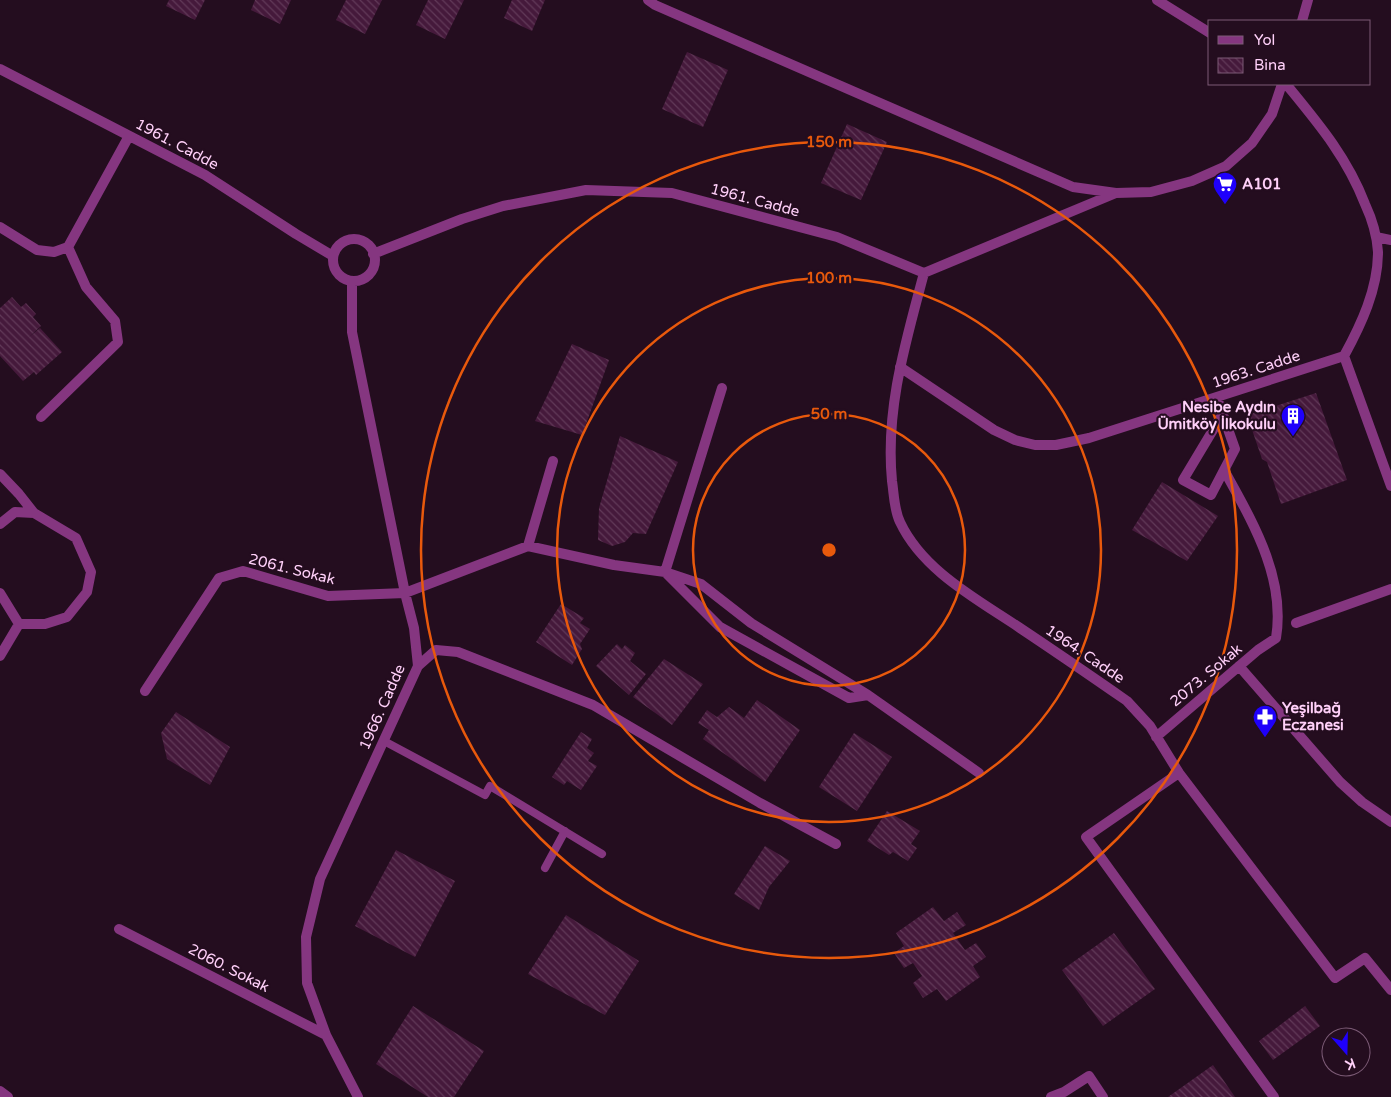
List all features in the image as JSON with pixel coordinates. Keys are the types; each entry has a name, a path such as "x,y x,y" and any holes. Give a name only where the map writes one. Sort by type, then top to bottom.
{"street":[{"path":"648,0 673,13 1073,187 1116,192 1151,192 1192,181 1226,166 1252,143 1272,114 1282,85"},
{"path":"1157,0 1208,33"},
{"path":"1302,20 1308,0"},
{"name":"1961. Cadde","path":"0,69 205,175 333,256"},
{"path":"1287,85 1339,151 1362,194 1376,237 1378,253 1375,279 1366,310 1344,356 1391,486"},
{"path":"0,227 37,250 54,252 68,247 129,136"},
{"name":"1961. Cadde","path":"373,254 462,219 503,206 586,190 672,193 837,237 924,273"},
{"path":"924,273 1116,192"},
{"path":"1376,237 1391,240"},
{"path":"352,240 365,243 373,254 373,267 370,273 359,280 352,281 339,276 333,263 333,256 340,244 352,240"},
{"path":"41,417 118,342 115,321 86,287 68,247"},
{"name":"1964. Cadde","path":"924,273 900,367 892,417 891,471 894,496 899,520 910,539 924,557 956,585 1127,700 1142,717 1179,773 1335,978 1365,958 1391,990"},
{"name":"1966. Cadde","path":"352,281 352,332 405,593 414,628 418,666 320,879 306,937 307,982 326,1035 358,1097"},
{"name":"1963. Cadde","path":"900,367 994,430 1015,440 1035,445 1056,445 1081,440 1217,398 1344,356"},
{"path":"665,572 722,388"},
{"path":"1217,398 1235,449 1211,495 1184,480 1222,415"},
{"path":"553,461 528,546 614,565 665,572 701,584 751,623 868,695 980,773"},
{"name":"2073. Sokak","path":"1156,737 1276,638 1278,618 1276,595 1267,558 1256,530 1224,470"},
{"path":"0,474 34,513 76,538 91,572 87,592 67,617 44,624 19,624"},
{"path":"0,524 15,512 34,513"},
{"name":"2061. Sokak","path":"145,691 219,578 243,571 328,596 405,593 528,546"},
{"path":"665,572 720,627 849,698 868,695"},
{"path":"1296,623 1391,589"},
{"path":"0,593 19,624"},
{"path":"0,656 19,624"},
{"path":"418,666 436,650 458,652 593,705 836,844"},
{"path":"1240,666 1340,782 1362,802 1391,822"},
{"path":"1179,773 1086,836 1274,1097"},
{"name":"2060. Sokak","path":"120,929 326,1035"},
{"path":"1051,1097 1064,1092 1089,1076 1103,1097"},
{"path":"0,1091 8,1097"}],"lane":[{"path":"384,741 485,795 490,786 602,854"},
{"path":"545,868 565,831"}],"building":[{"path":"169,0 205,0 195,20 166,6"},
{"path":"255,0 291,0 280,24 251,10"},
{"path":"346,0 382,0 365,34 336,20"},
{"path":"428,0 464,0 445,39 416,25"},
{"path":"512,0 545,0 532,31 504,18"},
{"path":"687,52 728,70 703,127 662,109"},
{"path":"847,124 887,142 861,200 821,183"},
{"path":"12,297 21,307 26,303 36,314 33,317 41,326 28,338 40,328 62,352 36,375 34,372 23,381 0,356 0,308"},
{"path":"572,344 609,360 582,435 535,421"},
{"name":"Nesibe Aydın Ümitköy İlkokulu","path":"1316,393 1347,480 1281,504 1267,462 1262,459 1247,415"},
{"path":"620,436 678,462 646,534 633,533 625,542 612,546 598,540 599,508"},
{"path":"1162,482 1218,516 1187,561 1132,530"},
{"path":"561,604 584,618 580,623 590,629 580,644 582,649 572,665 536,642"},
{"path":"617,644 622,649 625,645 635,653 630,661 646,674 629,695 596,666"},
{"path":"664,659 703,684 672,725 633,697"},
{"path":"757,700 800,730 765,782 703,739 709,730 698,723 707,710 717,717 729,707 744,718"},
{"path":"176,712 230,747 210,785 167,759 161,733"},
{"path":"581,732 592,739 587,748 594,753 588,761 597,766 581,790 567,781 564,785 552,777"},
{"path":"854,733 892,757 857,811 819,787"},
{"path":"887,811 920,831 911,844 917,848 908,861 893,852 889,855 867,841"},
{"path":"765,846 790,861 769,887 759,910 734,894"},
{"path":"396,850 455,881 415,957 355,926"},
{"path":"933,907 944,921 957,912 966,925 953,933 965,950 976,943 986,957 973,966 980,977 946,1001 937,989 923,998 913,983 922,976 913,963 904,968 894,953 904,946 896,933"},
{"path":"566,915 639,961 605,1015 528,974"},
{"path":"1114,933 1155,989 1103,1026 1062,970"},
{"path":"413,1006 484,1051 454,1097 428,1097 376,1064"},
{"path":"1305,1006 1320,1026 1273,1060 1259,1041"},
{"path":"1213,1065 1235,1097 1168,1097"}],"place":[{"name":"A101","path":"1225,205"},
{"name":"Nesibe Aydın Ümitköy İlkokulu","path":"1293,437"},
{"name":"Yeşilbağ Eczanesi","path":"1265,738"}]}
